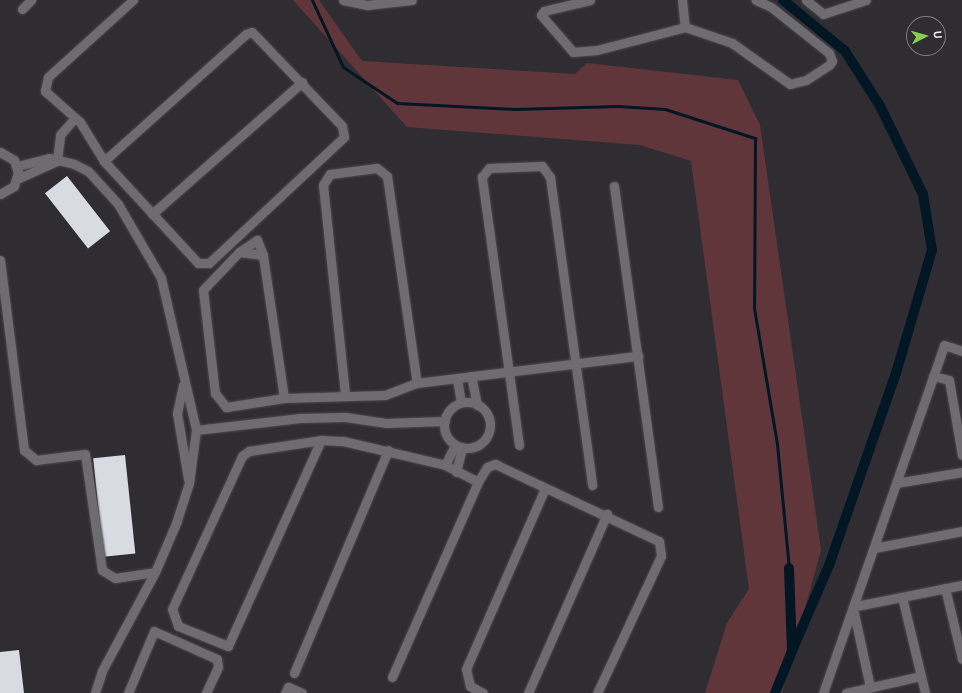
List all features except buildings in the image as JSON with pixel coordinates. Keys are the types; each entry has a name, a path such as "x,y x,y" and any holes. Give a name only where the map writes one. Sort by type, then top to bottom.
{"street":[{"path":"22,9 31,0"},
{"path":"104,161 249,32 257,34 342,126 344,137 209,263 201,264 195,260 104,161 75,118 48,97 46,81 133,0"},
{"path":"343,0 367,5 412,0"},
{"path":"590,0 544,11 541,15 573,52 597,50 685,27 732,43 790,84 806,80 829,65 829,52 771,7 756,0"},
{"path":"682,0 685,27"},
{"path":"806,0 823,14 866,0"},
{"path":"152,214 302,82"},
{"path":"57,161 60,135 75,118"},
{"path":"0,152 10,156 17,166 17,179"},
{"path":"17,166 49,158 88,171 118,204 146,249 170,306 183,385 196,430 189,483 155,572 108,659 95,693"},
{"path":"0,194 9,190 17,179 57,161"},
{"path":"520,445 506,372 482,177 489,168 542,166 549,171 592,485"},
{"path":"345,394 323,185 330,174 377,168 387,176 417,383"},
{"path":"614,186 658,507"},
{"path":"284,398 263,255 257,240 239,252 213,275 203,290 216,397 222,405 231,408 284,398 345,394 385,395 417,383 576,362 638,356"},
{"path":"239,252 263,255"},
{"path":"0,260 24,450 36,460 86,454 102,570 115,578 155,572"},
{"path":"823,693 855,609 874,548 944,345 961,348"},
{"path":"471,376 477,404 488,415 490,429 477,446 458,446 446,434 445,421 450,410 461,403 477,404"},
{"path":"933,376 949,380 962,455"},
{"path":"457,378 461,403"},
{"path":"183,385 177,413 189,483"},
{"path":"196,430 300,418 345,418 386,423 445,421"},
{"path":"321,440 228,646 178,626 172,609 242,456 254,449 321,440 388,450 444,465 478,482"},
{"path":"444,465 458,446"},
{"path":"456,472 458,446"},
{"path":"294,672 388,450"},
{"path":"392,677 478,482 487,467 495,464 545,488 656,536 662,551 597,693"},
{"path":"896,483 962,472"},
{"path":"484,693 470,686 466,669 545,488"},
{"path":"528,693 607,514"},
{"path":"874,548 962,531"},
{"path":"855,609 962,584"},
{"path":"945,588 962,659"},
{"path":"902,597 925,693"},
{"path":"855,609 870,687"},
{"path":"171,638 178,626"},
{"path":"128,693 154,631 207,654 218,663 206,693"},
{"path":"207,654 214,641"},
{"path":"846,693 921,676"},
{"path":"285,693 288,687 302,693"}],"shaded area":[{"path":"293,0 319,0 362,61 575,74 587,63 738,80 760,125 821,550 782,693 705,693 727,623 749,589 691,161 640,145 407,127"}],"waterway":[{"path":"312,0 343,67 397,103 514,109 618,106 665,109 755,138 754,308 777,444 789,568"},
{"path":"783,0 845,51 880,106 923,194 932,250 896,373 830,563 792,651"},
{"path":"775,693 792,651 789,568"}]}
